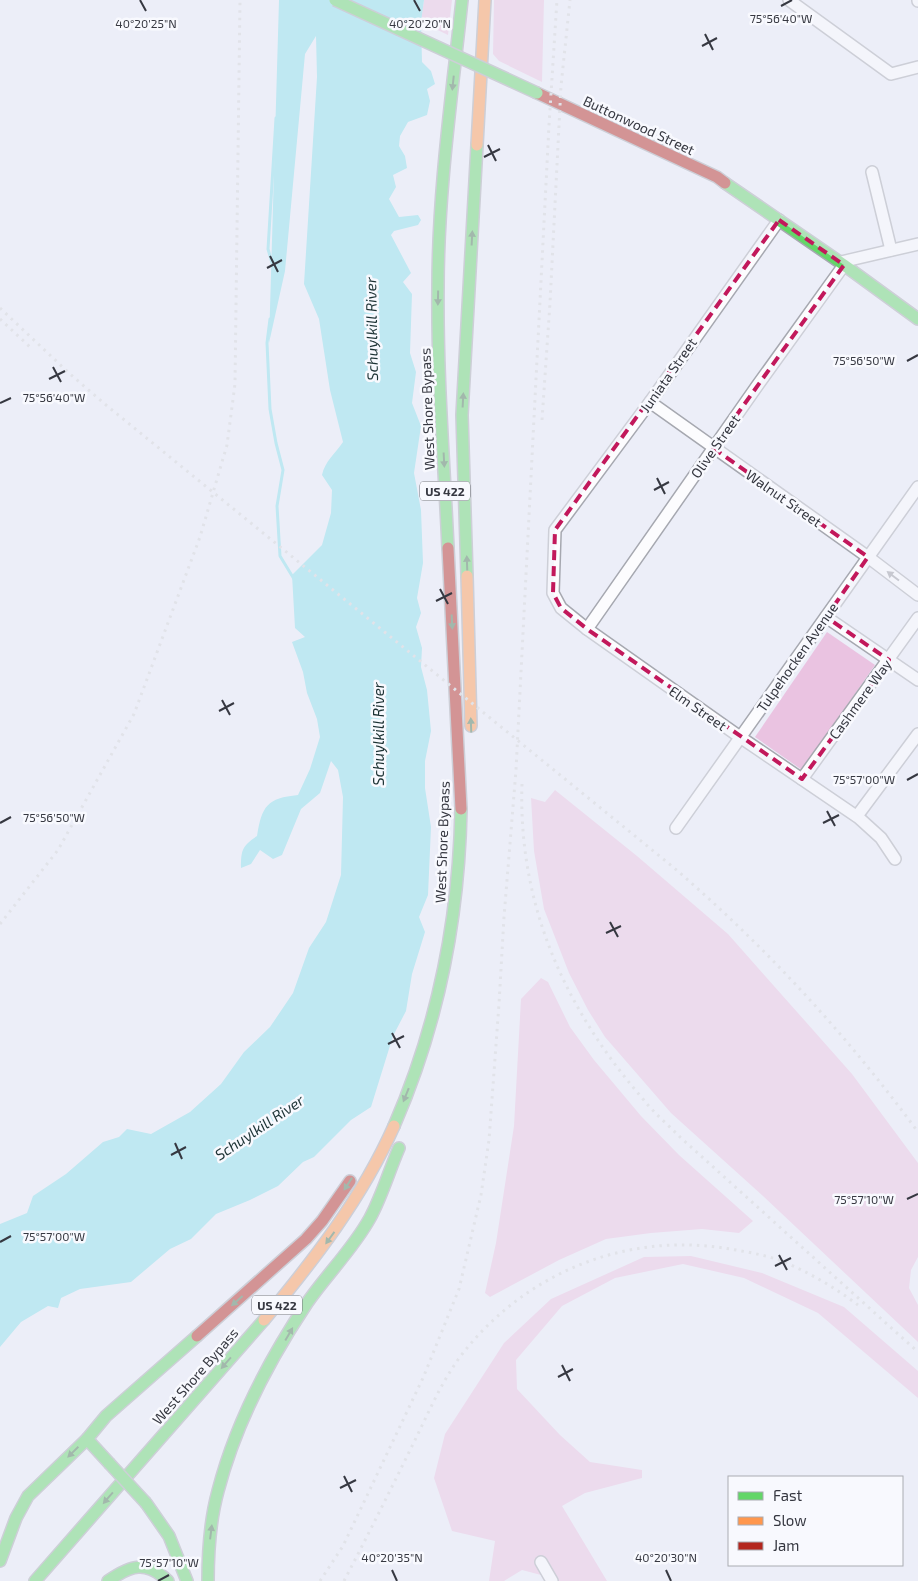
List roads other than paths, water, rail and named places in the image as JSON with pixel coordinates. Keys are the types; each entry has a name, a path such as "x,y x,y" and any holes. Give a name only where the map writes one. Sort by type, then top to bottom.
{"main road":[{"name":"Buttonwood Street","path":"335,0 717,177 915,316"},
{"name":"West Shore Bypass","path":"35,1581 275,1308 336,1230 366,1181 393,1128 425,1047 444,982 458,888 461,810 438,321 439,246 462,0"},
{"name":"US 422","path":"471,733 462,416 485,0"},
{"path":"373,1143 444,982"},
{"name":"US 422","path":"208,1581 211,1531 218,1491 248,1411 268,1370 308,1303 370,1218 400,1143 376,1191 338,1249 284,1317"},
{"path":"0,1561 16,1518 28,1496 39,1484 87,1439 106,1416 306,1239 322,1221 354,1175"},
{"path":"87,1439 146,1503 169,1536 187,1581"},
{"path":"125,1500 144,1478"},
{"path":"108,1581 126,1570 137,1566 155,1570 168,1581"}],"street":[{"path":"789,0 891,74 918,67"},
{"path":"872,172 891,250"},
{"name":"Juniata Street","path":"555,530 650,402 779,220"},
{"path":"843,264 918,244"},
{"name":"Olive Street","path":"586,629 843,264"},
{"name":"Walnut Street","path":"650,402 868,557 918,595"},
{"name":"Tulpehocken Avenue","path":"676,828 918,487"},
{"name":"Elm Street","path":"555,530 553,593 561,608 586,629 740,738 857,816 881,838 894,859"},
{"path":"826,617 918,680"},
{"name":"Cashmere Way","path":"802,779 918,618"},
{"path":"857,816 918,734"},
{"path":"541,1562 552,1581"}],"water":[{"name":"Schuylkill River","path":"279,0 424,0 421,22 422,62 431,71 435,84 427,89 430,101 427,115 408,122 400,136 399,146 405,156 407,168 393,175 396,187 389,199 399,217 418,215 421,220 418,225 394,231 391,235 411,273 403,282 412,294 410,353 416,372 412,403 421,426 414,473 421,510 423,563 417,598 421,613 416,627 422,648 421,667 427,690 431,731 425,761 425,788 431,827 428,895 419,917 425,932 412,974 406,1011 393,1036 371,1107 351,1120 314,1157 303,1162 278,1186 216,1214 191,1239 170,1249 131,1282 80,1289 61,1298 58,1308 48,1306 21,1322 0,1347 0,1224 27,1213 33,1196 66,1174 103,1142 119,1137 127,1129 151,1134 190,1112 221,1084 244,1052 270,1027 293,993 309,948 326,922 341,875 343,797 338,770 331,761 320,793 301,809 282,855 273,859 260,850 251,864 241,868 243,849 257,836 261,817 268,805 279,798 298,795 310,769 320,737 317,719 292,642 305,637 295,628 292,575 322,545 331,513 332,490 322,475 323,470 343,442 330,390 319,319 304,284 317,77 316,36 305,54 285,271 269,343"}],"waterway":[{"path":"272,263 268,249 276,118"},
{"path":"270,319 267,343 270,409 283,470 277,506 280,556 294,579"}],"railway":[{"path":"0,924 58,850 134,714 200,537 227,445 235,384 240,0"},
{"path":"320,1581 343,1546 423,1378 459,1289 481,1195 489,1140 516,770 557,0"},
{"path":"542,420 561,86 570,0"},
{"path":"0,308 106,405 673,867 707,897 803,992 862,1060 918,1132"},
{"path":"0,319 30,347"},
{"path":"522,784 523,829 528,872 538,913 552,953 569,992 615,1065 656,1114 680,1137 918,1352"},
{"path":"344,1581 436,1396 455,1363 488,1325 516,1301 547,1281 580,1265 614,1254 650,1247 687,1245 724,1248 779,1260 820,1280 858,1305"}]}
